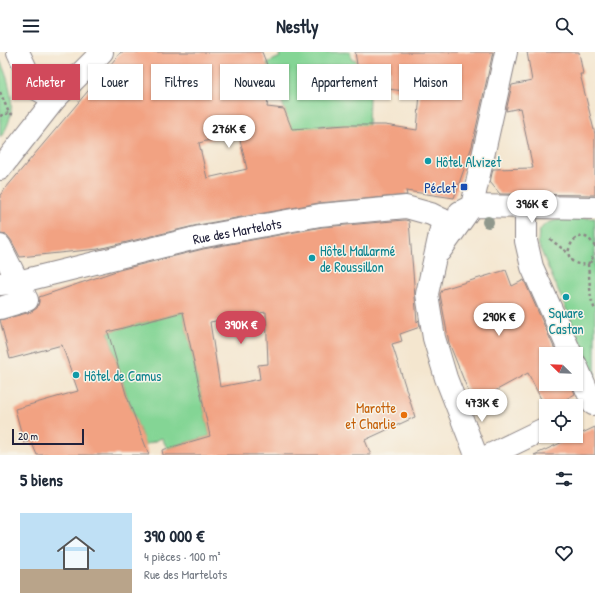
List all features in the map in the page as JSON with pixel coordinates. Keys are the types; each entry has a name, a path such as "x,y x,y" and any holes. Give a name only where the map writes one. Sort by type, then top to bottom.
{"street":[{"path":"18,52 24,64"},
{"path":"80,74 102,52"},
{"path":"435,257 472,206 506,52"},
{"path":"0,169 54,100"},
{"path":"476,455 446,378 434,338 427,294 443,220 472,206 595,208"},
{"name":"Rue des Martelots","path":"9,283 200,237 320,215 406,207 431,214 443,220"},
{"path":"526,207 526,241 532,267 568,347"},
{"path":"0,246 9,283 27,300 0,308"},
{"path":"583,390 588,407"},
{"path":"490,455 518,449 539,433"}],"path":[{"path":"0,92 9,113"},
{"path":"0,116 9,113 14,115"},
{"path":"595,247 592,241 584,237 576,238 570,244 568,253 572,261 580,265 589,262 595,254"},
{"path":"589,262 595,264"},
{"path":"589,262 591,299 595,310"}],"green space":[{"path":"278,52 350,52 352,60 356,59 357,64 297,64 297,100 369,100 368,125 322,126 289,132 285,110 281,100 289,100 289,64 267,63 280,57"},
{"path":"0,60 10,89 11,109 10,119 0,138"},
{"path":"595,218 595,376 539,246 538,237 543,226 554,221"},
{"path":"183,312 210,436 167,448 162,438 145,445 126,394 108,332"}],"building":[{"path":"121,52 262,52 267,64 220,64 220,100 268,100 267,107 284,109 292,129 346,125 385,125 417,130 419,100 462,100 462,64 399,64 399,90 391,89 391,64 357,64 355,52 493,52 472,146 454,198 406,191 407,195 319,203 198,225 98,249 20,257 7,235 0,234 0,195 88,91 88,100 143,100 143,64 111,64","holes":["238,132 247,169 207,178 199,143"]},
{"path":"527,52 579,52 583,74 580,74 595,134 595,195 500,194 490,182 493,169 533,168 520,108 506,111 512,85 532,81"},
{"path":"405,220 409,221 417,322 419,320 420,327 400,334 402,341 392,344 415,417 365,440 371,455 163,455 162,450 210,436 183,312 108,332 126,394 149,455 37,455 31,441 24,443 15,409 78,391 62,345 10,359 0,320 31,312 37,308 39,297 119,270 203,249 322,227","holes":["266,312 268,364 258,365 260,379 220,387 210,322"]},
{"path":"506,270 512,286 524,280 554,347 539,347 539,391 574,391 575,394 566,399 541,399 528,373 473,403 449,343 440,294 443,289"},
{"path":"595,427 595,455 534,455 561,443 583,443 583,433"}],"place":[{"name":"Hôtel Alvizet","path":"428,161"},
{"name":"Péclet","path":"464,187"},
{"name":"Hôtel Mallarmé de Roussillon","path":"312,258"},
{"name":"Square Castan","path":"566,297"},
{"name":"Hôtel de Camus","path":"76,375"},
{"name":"Marotte et Charlie","path":"404,415"}]}
